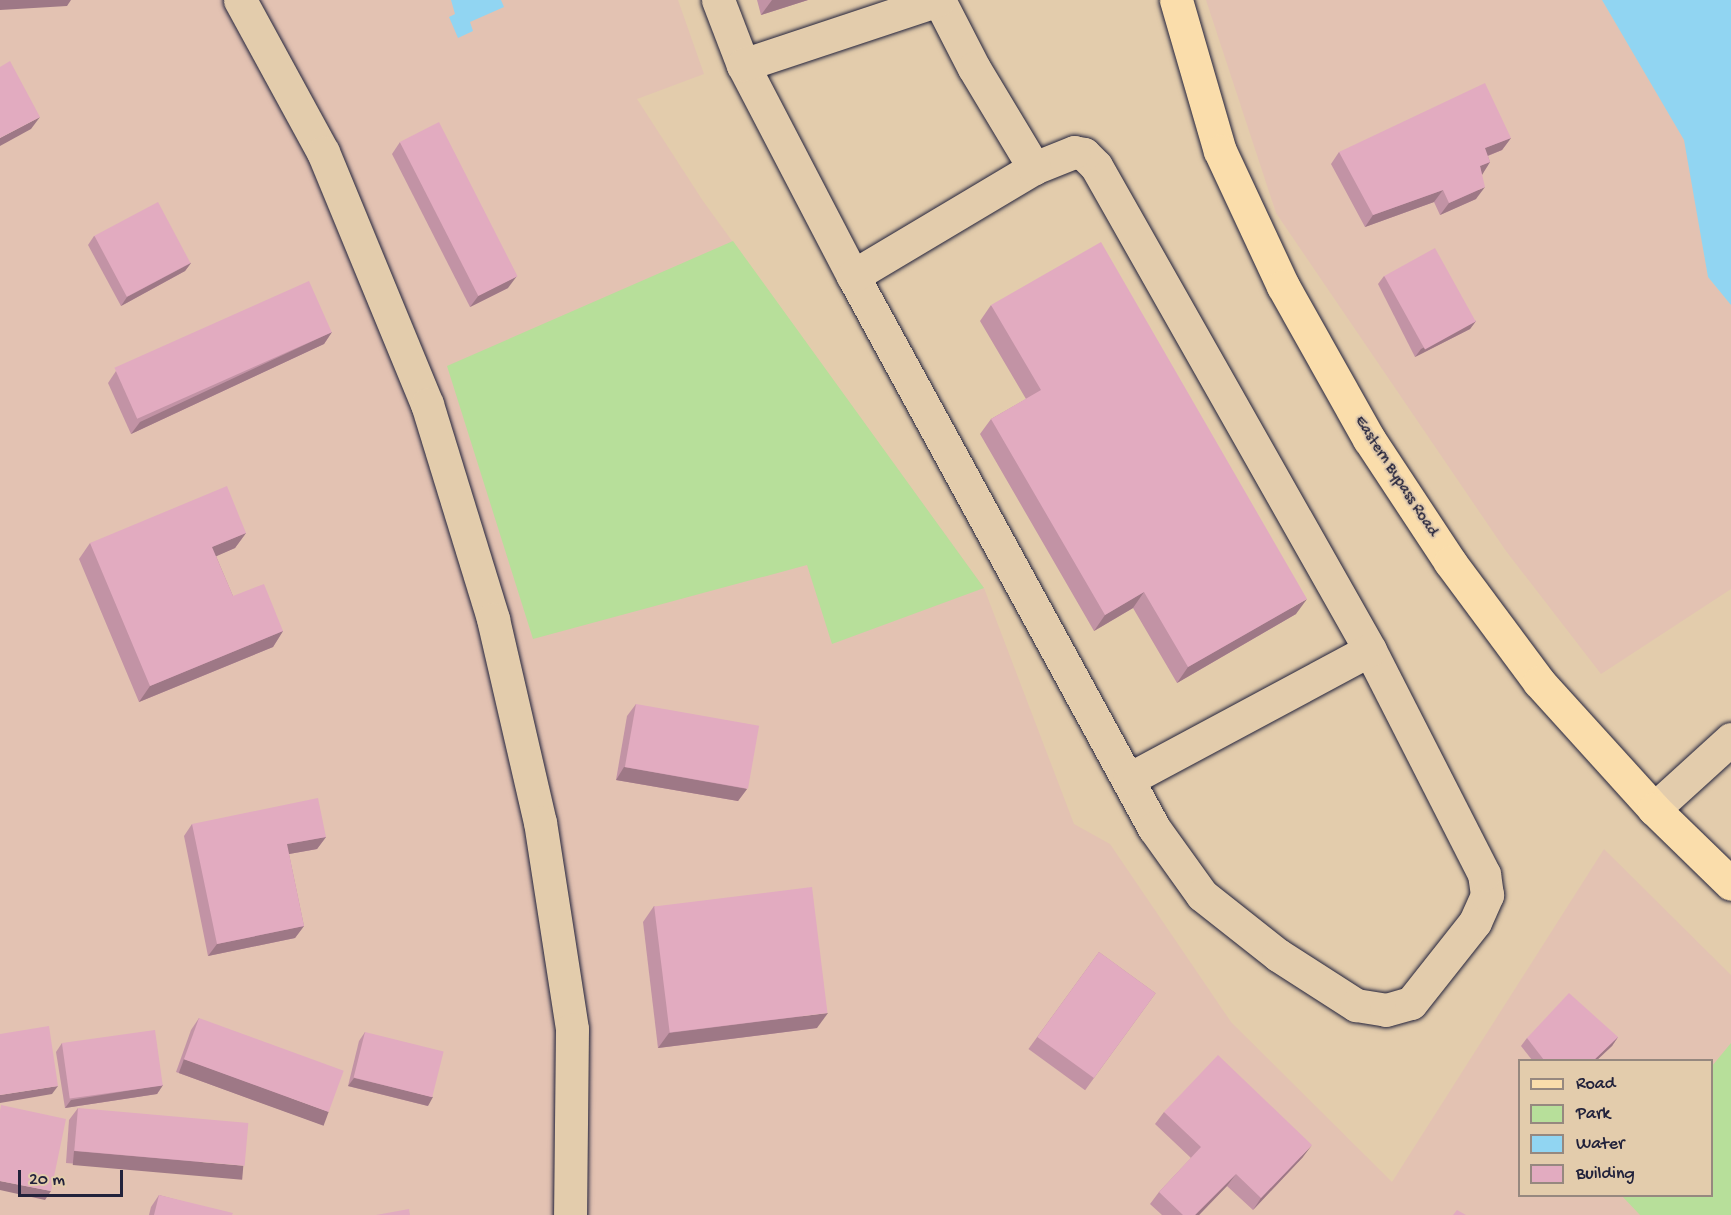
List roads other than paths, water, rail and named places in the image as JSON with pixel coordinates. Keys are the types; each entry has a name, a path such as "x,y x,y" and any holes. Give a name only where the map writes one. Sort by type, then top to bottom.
{"main road":[{"name":"Eastern Bypass Road","path":"1176,0 1220,151 1283,286 1369,439 1450,562 1539,682 1654,809 1731,884"}],"street":[{"path":"240,0 323,152 427,404 493,619 540,822 572,1029 570,1215"},
{"path":"718,0 743,65 853,276 1154,828 1202,895 1269,948 1356,1005 1386,1010 1411,1003 1475,922 1487,895 1485,874 1370,650 1108,183 1084,154 1074,152 1034,168 853,276"},
{"path":"743,65 938,0 974,68 1034,168"},
{"path":"1129,779 1370,650"},
{"path":"1654,809 1731,739"}],"water":[{"path":"451,0 501,0 504,7 470,22 473,31 458,38 449,17 455,14"},
{"path":"1602,0 1731,0 1731,305 1708,277 1684,140"}]}
